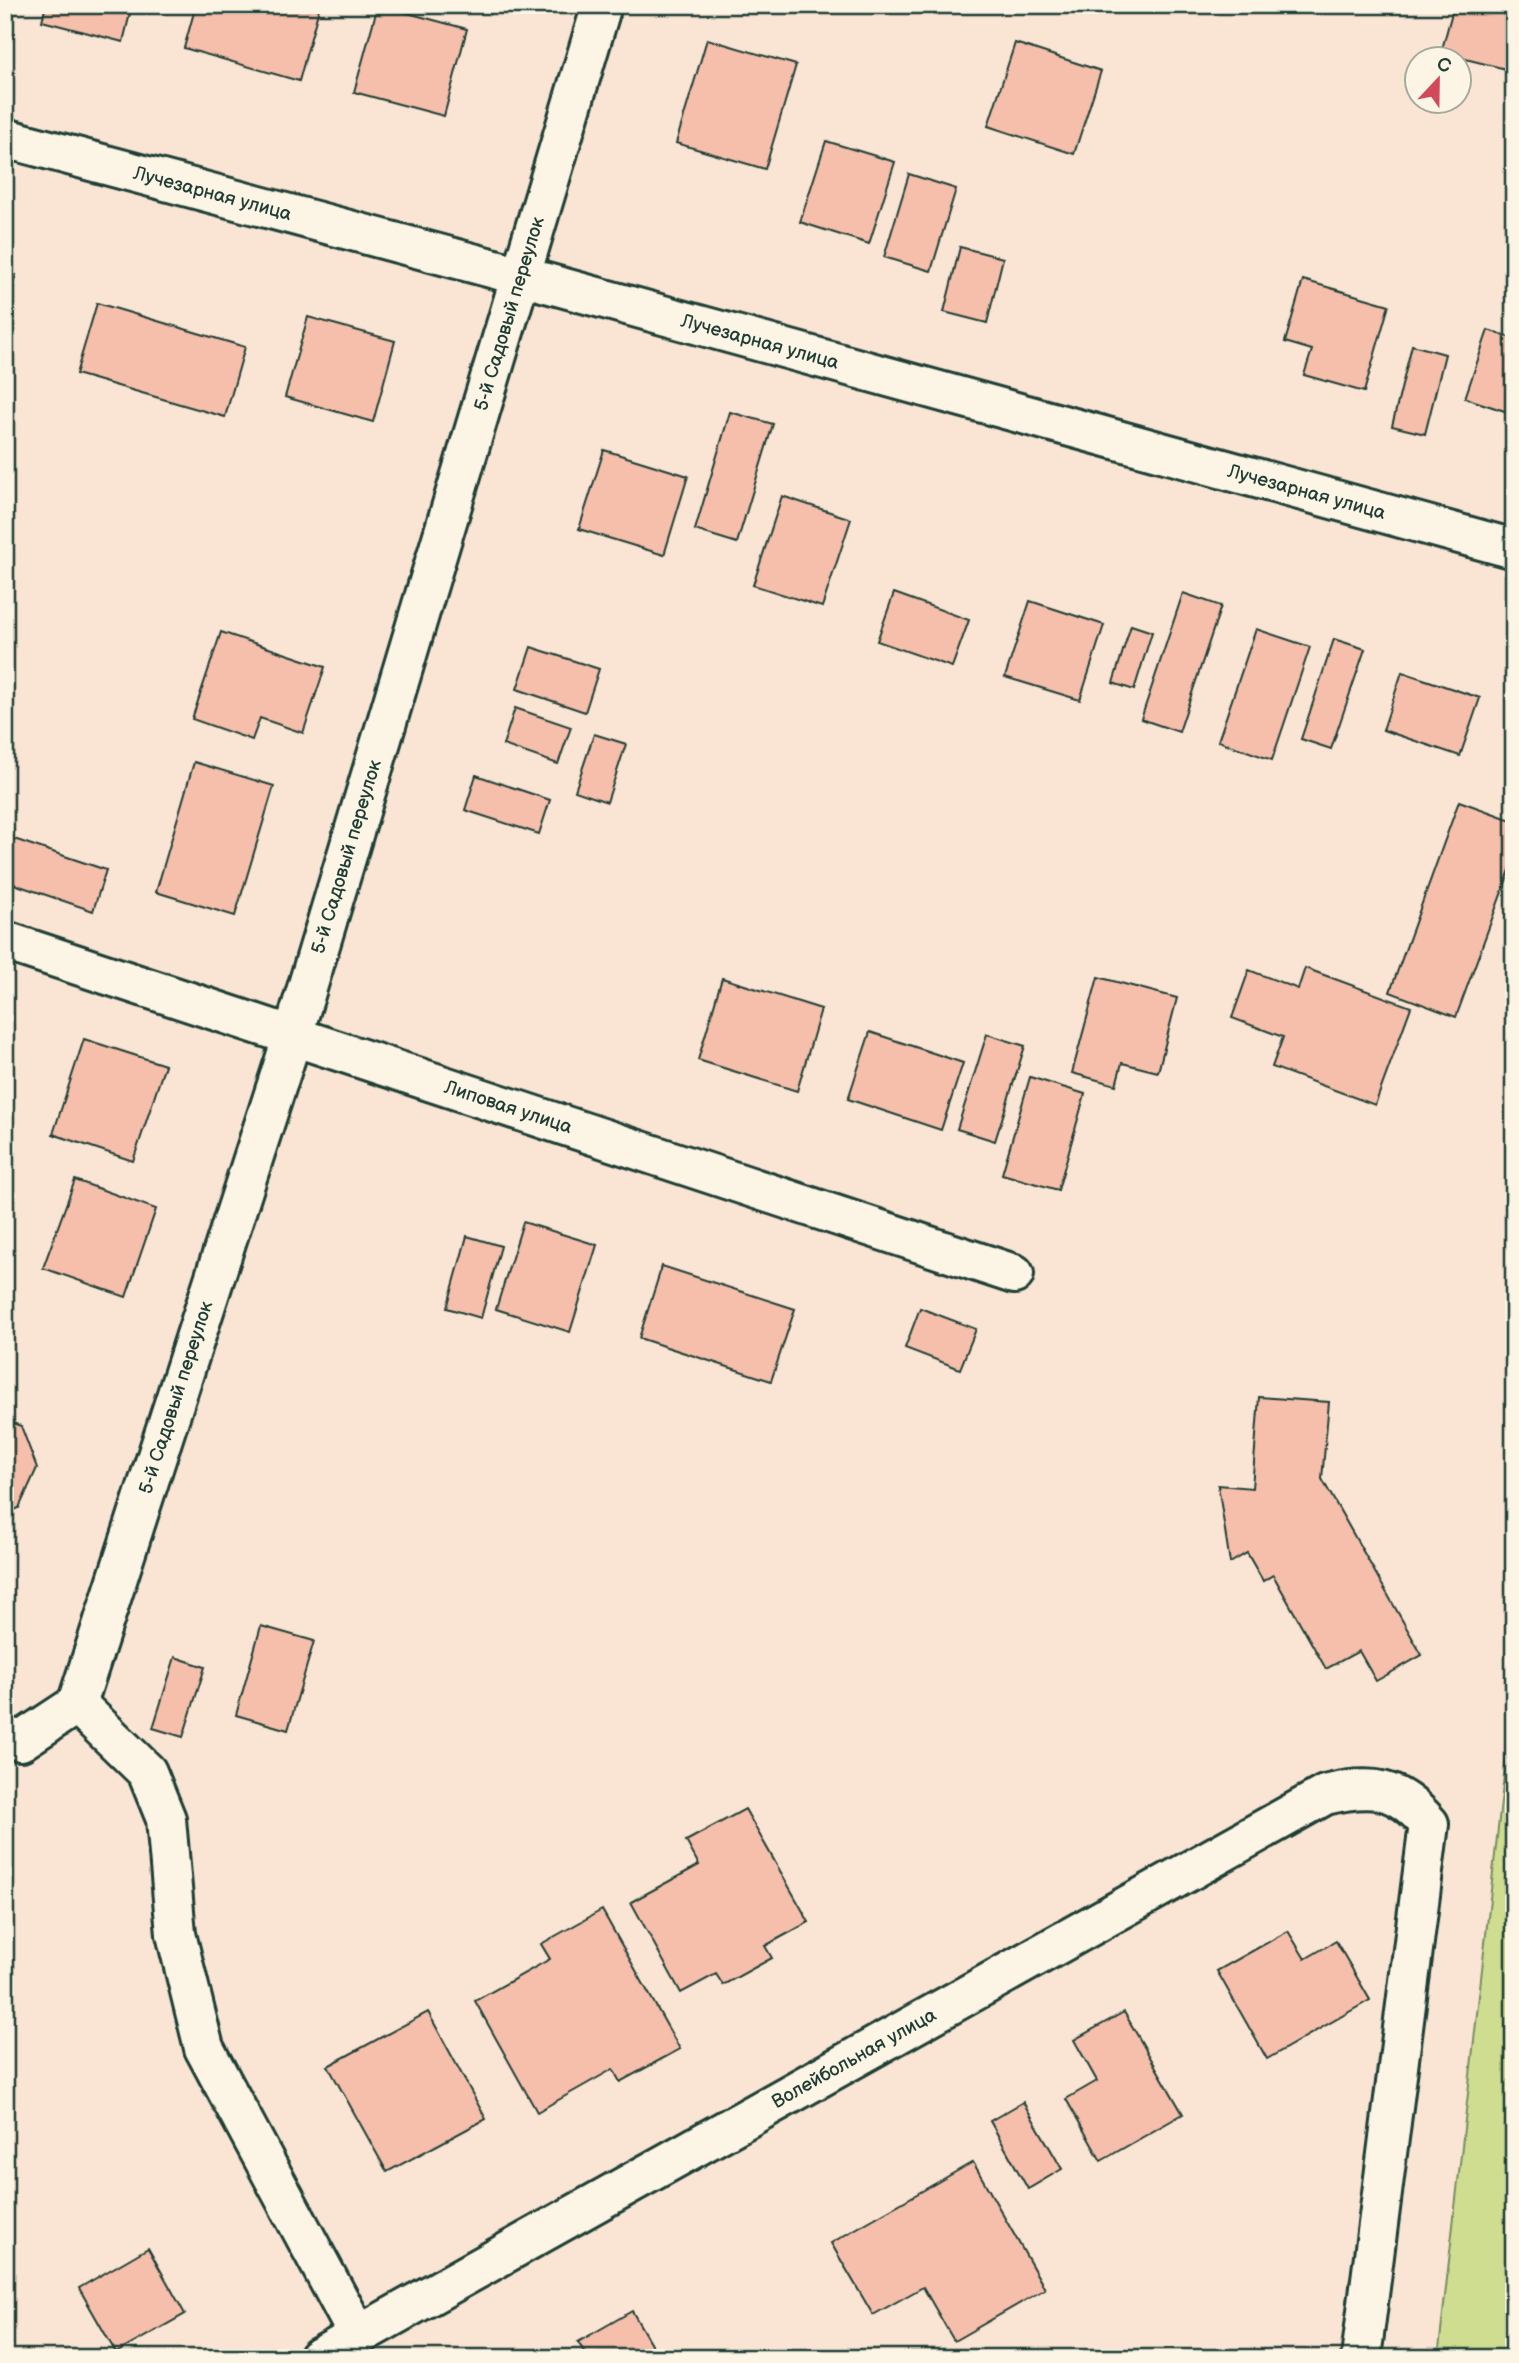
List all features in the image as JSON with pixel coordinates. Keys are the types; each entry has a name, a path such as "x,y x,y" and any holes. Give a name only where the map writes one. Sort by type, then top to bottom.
{"street":[{"name":"5-й Садовый переулок","path":"77,1704 293,1035 602,5"},
{"name":"Лучезарная улица","path":"5,138 522,276 1514,549"},
{"name":"Липовая улица","path":"5,941 1014,1274"},
{"path":"5,1736 21,1741 77,1704 147,1772 166,1819 176,1934 204,2048 358,2335"},
{"name":"Волейбольная улица","path":"318,2358 1325,1795 1350,1789 1398,1794 1417,1809 1429,1824 1361,2358"}],"green space":[{"path":"1514,1687 1514,2358 1438,2358"}],"building":[{"path":"46,5 132,5 123,42 42,21"},
{"path":"196,5 320,5 299,81 184,48"},
{"path":"378,5 467,29 444,116 354,92"},
{"path":"1454,5 1514,5 1514,71 1474,61 1474,46 1443,46"},
{"path":"707,39 796,65 765,169 676,143"},
{"path":"1015,43 1101,71 1074,154 988,126"},
{"path":"826,141 895,162 869,244 800,222"},
{"path":"909,174 956,189 931,271 884,257"},
{"path":"960,247 1003,258 987,323 944,312"},
{"path":"5,272 16,275 5,312"},
{"path":"1303,280 1389,305 1364,392 1304,375 1312,350 1285,342"},
{"path":"97,303 245,347 225,417 76,374"},
{"path":"308,317 395,341 373,422 285,397"},
{"path":"1488,330 1514,339 1514,414 1465,398"},
{"path":"1412,345 1445,354 1425,434 1392,426"},
{"path":"730,412 773,424 737,543 695,530"},
{"path":"604,450 688,476 664,555 579,529"},
{"path":"782,496 851,519 822,607 753,585"},
{"path":"894,593 969,620 952,667 877,641"},
{"path":"1183,593 1221,606 1179,732 1141,719"},
{"path":"1030,601 1104,625 1080,700 1005,677"},
{"path":"1131,625 1152,632 1134,690 1113,683"},
{"path":"1256,629 1310,647 1272,760 1218,741"},
{"path":"221,632 325,667 303,733 260,718 252,740 192,719"},
{"path":"1334,639 1365,649 1331,749 1301,739"},
{"path":"531,647 599,669 585,712 517,689"},
{"path":"1402,672 1480,698 1460,756 1383,730"},
{"path":"515,708 571,727 558,764 503,745"},
{"path":"594,734 626,744 607,802 575,791"},
{"path":"194,762 274,786 235,916 156,892"},
{"path":"476,775 550,800 539,834 465,810"},
{"path":"1459,801 1514,821 1514,859 1456,1017 1390,992"},
{"path":"5,836 106,870 93,911 5,881"},
{"path":"1305,968 1411,1007 1375,1105 1272,1067 1283,1037 1232,1018 1249,970 1298,989"},
{"path":"1098,977 1177,998 1158,1072 1122,1063 1116,1085 1072,1073"},
{"path":"722,978 821,1009 797,1091 698,1060"},
{"path":"870,1032 963,1063 941,1130 848,1099"},
{"path":"987,1034 1025,1046 995,1141 957,1129"},
{"path":"84,1039 165,1065 133,1161 53,1134"},
{"path":"1030,1077 1085,1094 1058,1190 1002,1174"},
{"path":"75,1180 156,1209 126,1297 43,1268"},
{"path":"523,1222 597,1245 570,1332 496,1309"},
{"path":"467,1236 501,1246 481,1318 447,1308"},
{"path":"662,1266 795,1309 771,1381 639,1338"},
{"path":"920,1308 976,1329 960,1369 905,1348"},
{"path":"1259,1397 1329,1402 1322,1479 1422,1655 1376,1681 1359,1651 1326,1669 1273,1575 1263,1581 1247,1553 1230,1563 1218,1485 1252,1488"},
{"path":"5,1420 21,1426 37,1468 19,1508 5,1514"},
{"path":"261,1626 314,1641 288,1730 236,1715"},
{"path":"175,1657 205,1667 183,1737 153,1728"},
{"path":"745,1809 809,1922 765,1946 772,1958 723,1985 716,1974 681,1993 631,1902 699,1865 686,1841"},
{"path":"602,1910 680,2049 620,2082 613,2069 537,2112 475,2001 550,1959 541,1944"},
{"path":"1288,1931 1305,1959 1336,1941 1370,2000 1267,2059 1217,1971"},
{"path":"428,2012 486,2119 387,2172 328,2066"},
{"path":"1124,2012 1183,2114 1101,2161 1066,2099 1097,2081 1074,2040"},
{"path":"1023,2102 1062,2169 1028,2189 990,2121"},
{"path":"973,2162 1045,2289 954,2341 923,2287 873,2315 831,2243"},
{"path":"148,2248 185,2314 116,2353 79,2288"},
{"path":"632,2311 655,2351 644,2358 588,2358 578,2342"}]}
